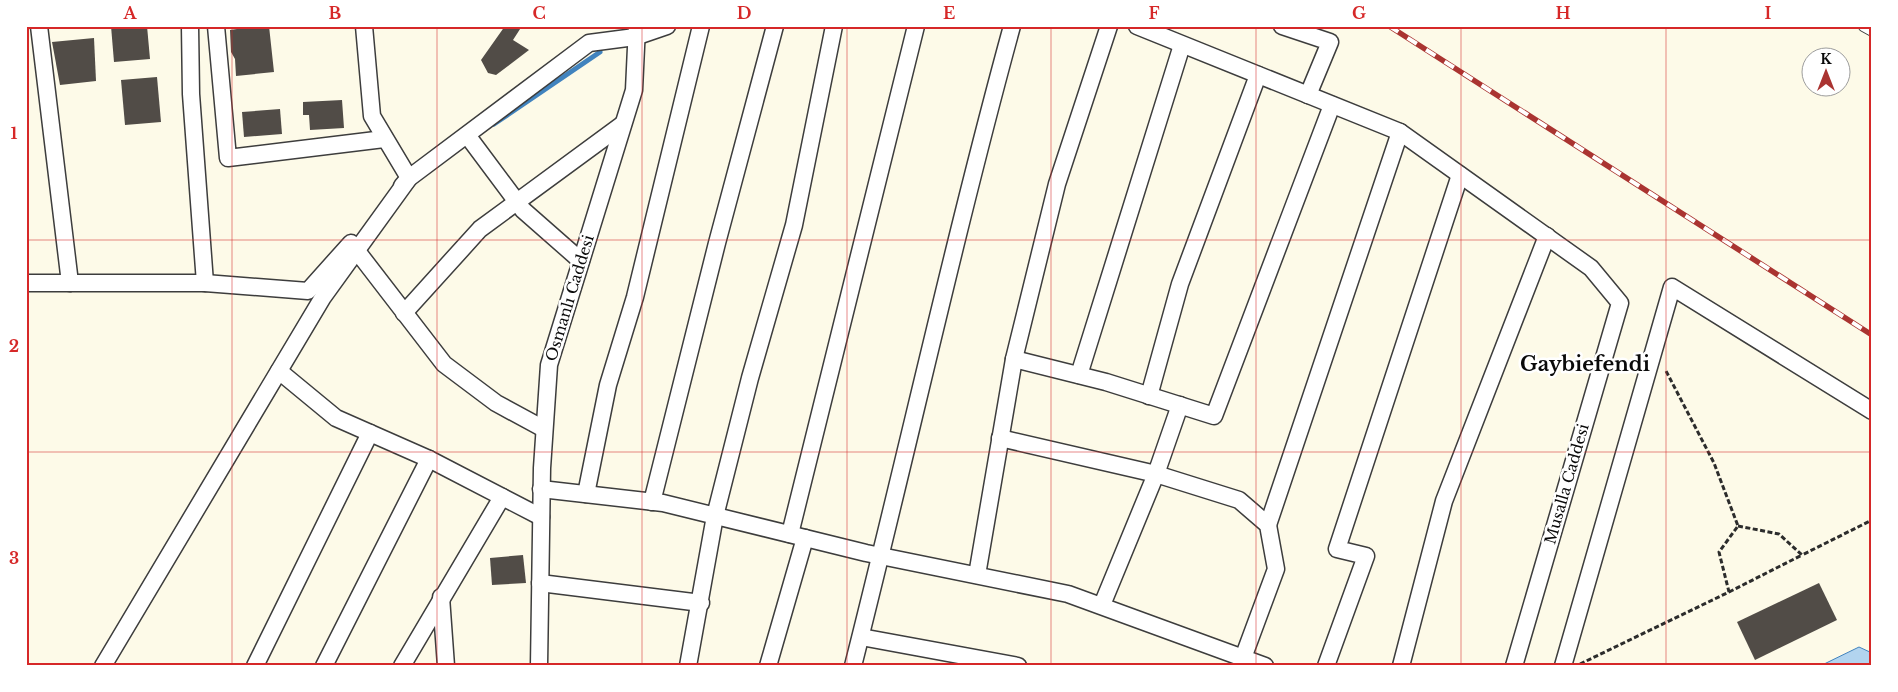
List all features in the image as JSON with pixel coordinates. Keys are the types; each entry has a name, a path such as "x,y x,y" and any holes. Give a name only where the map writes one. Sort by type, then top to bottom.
{"street":[{"path":"39,26 70,283"},
{"path":"190,26 191,94 205,283"},
{"path":"216,26 228,158 384,139"},
{"path":"364,26 372,116 409,178"},
{"path":"26,283 205,283 308,291 409,178 589,43 632,30 667,26"},
{"path":"586,494 608,385 635,297 701,26"},
{"path":"652,502 715,252 776,26"},
{"path":"688,666 701,603 715,516 750,378 794,225 834,26"},
{"path":"768,666 916,26"},
{"path":"853,666 882,556 977,154 1012,26"},
{"path":"977,575 1014,359 1057,184 1109,26"},
{"path":"1137,26 1400,132 1547,236 1444,501 1401,666"},
{"path":"1282,26 1330,42 1308,95"},
{"name":"Osmanlı Caddesi","path":"539,666 541,489 549,365 634,90 632,30"},
{"path":"1079,375 1182,45"},
{"path":"1149,396 1180,284 1258,75"},
{"path":"1014,359 1079,375 1214,416 1332,105"},
{"path":"404,313 480,229 567,167 623,124"},
{"path":"1243,658 1276,569 1268,525 1400,132"},
{"path":"467,135 523,210 581,261"},
{"path":"1326,666 1366,556 1338,549 1460,175"},
{"path":"108,664 323,297 409,178"},
{"name":"Musalla Caddesi","path":"1514,666 1620,303 1591,268 1547,236"},
{"path":"357,251 444,364 496,403 544,429"},
{"path":"1562,666 1672,287 1872,411"},
{"path":"279,371 336,418 429,459 541,517"},
{"path":"1102,605 1156,474 1180,406"},
{"path":"255,666 370,433"},
{"path":"1000,438 1156,474 1239,500 1268,525"},
{"path":"324,666 429,459"},
{"path":"541,489 652,502 882,556 1068,594 1265,666"},
{"path":"402,666 441,597 502,497"},
{"path":"540,583 701,603"},
{"path":"441,597 446,666"},
{"path":"861,637 1018,666"}],"lane":[{"path":"1863,27 1872,32"}],"path":[{"path":"1654,349 1714,463 1738,526"},
{"path":"1577,666 1872,520"},
{"path":"1738,526 1779,534 1802,555"},
{"path":"1729,592 1719,552 1738,526"}],"water":[{"path":"1859,647 1872,653 1872,666 1820,666"}],"building":[{"path":"111,26 147,26 150,59 114,62"},
{"path":"269,26 274,72 236,76 235,59 231,52 230,30"},
{"path":"505,26 522,26 513,40 529,50 496,75 488,73 481,60"},
{"path":"94,38 96,81 60,85 52,42"},
{"path":"157,77 161,122 125,125 121,80"},
{"path":"342,100 344,128 310,130 309,115 303,115 303,102"},
{"path":"280,109 282,134 244,137 242,112"},
{"path":"523,555 526,583 492,585 490,558"},
{"path":"1819,583 1837,620 1755,660 1737,622"}],"waterway":[{"path":"494,124 600,52"}],"railway":[{"path":"1389,26 1872,335"}],"district":[{"name":"Gaybiefendi","path":"1585,364"}]}
